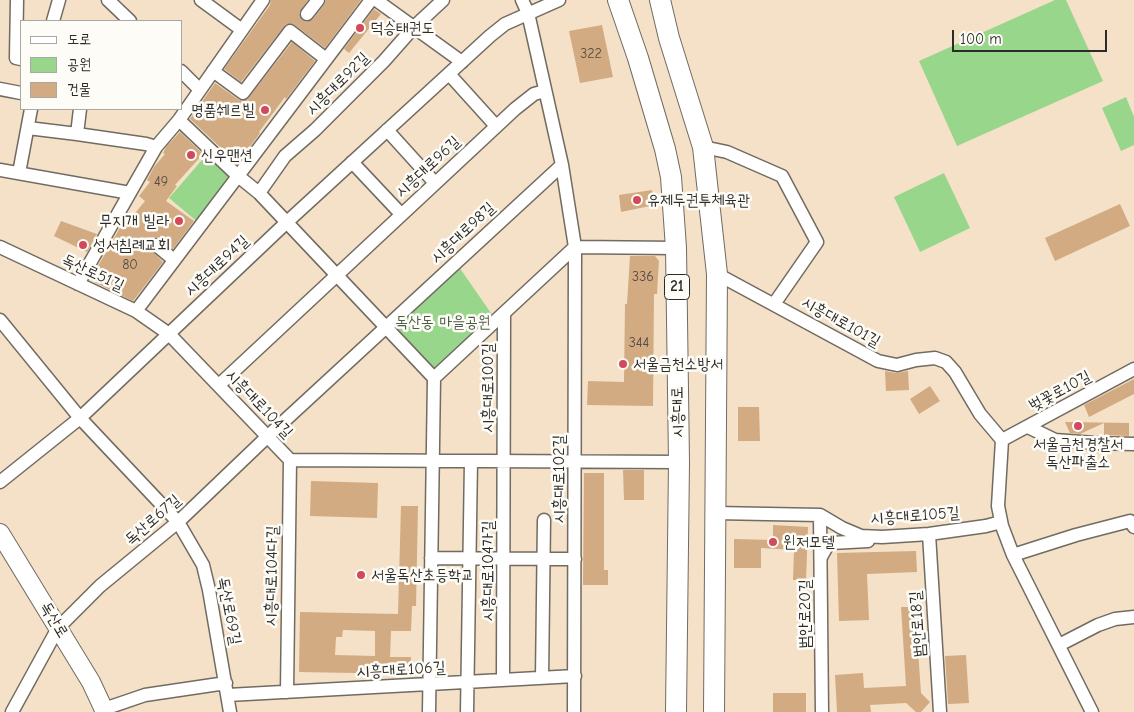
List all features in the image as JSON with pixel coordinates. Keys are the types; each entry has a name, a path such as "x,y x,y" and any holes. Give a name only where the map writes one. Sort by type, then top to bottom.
{"main road":[{"name":"시흥대로","path":"618,0 638,58 665,149 671,177 676,248 679,462 676,712"},
{"path":"660,0 703,147 716,274 714,712"},
{"name":"독산로","path":"0,533 91,682 105,711"}],"street":[{"path":"17,0 16,58 20,59"},
{"path":"53,20 59,0"},
{"path":"108,0 129,20"},
{"path":"200,0 242,30"},
{"path":"78,284 156,147 179,120 264,0"},
{"path":"308,14 318,0"},
{"path":"136,311 371,0"},
{"path":"376,0 462,62"},
{"name":"시흥대로92길","path":"258,192 286,156 352,94 414,27 443,0"},
{"path":"522,0 528,13 562,164 575,247 676,248"},
{"name":"시흥대로94길","path":"0,482 80,418 287,222 505,24 559,0"},
{"path":"213,71 243,93 290,31 326,59"},
{"path":"182,72 200,90"},
{"path":"449,74 496,126"},
{"path":"0,89 20,93"},
{"name":"시흥대로96길","path":"219,385 496,126 534,94 545,91"},
{"path":"20,173 31,110"},
{"path":"78,134 80,110"},
{"path":"179,120 238,176 258,192 434,378 429,712"},
{"path":"28,128 156,147"},
{"path":"387,130 435,183"},
{"name":"시흥대로101길","path":"703,147 727,152 782,176 817,242 774,304"},
{"path":"352,162 402,214"},
{"name":"시흥대로98길","path":"268,436 562,164"},
{"path":"0,170 130,192"},
{"path":"156,245 174,260"},
{"name":"독산로51길","path":"0,247 136,311 169,334"},
{"name":"시흥대로100길","path":"434,378 575,247"},
{"name":"시흥대로102길","path":"574,712 575,247"},
{"name":"시흥대로101길","path":"716,274 878,362 897,365 935,358 946,362 955,372 980,414 1002,440"},
{"name":"시흥대로100길","path":"504,314 505,461"},
{"name":"독산로69길","path":"0,320 80,418 178,522 203,565 230,712"},
{"name":"시흥대로104길","path":"169,334 290,460 679,462"},
{"name":"벚꽃로10길","path":"1002,440 1134,369"},
{"path":"1028,427 1055,440 1134,444"},
{"name":"독산로67길","path":"12,712 58,628 100,586 178,522 268,436"},
{"path":"1002,440 998,506 1001,522 1013,555 1092,712"},
{"name":"시흥대로104다길","path":"286,692 290,460"},
{"path":"467,712 471,461"},
{"name":"시흥대로104가길","path":"503,680 505,461"},
{"name":"시흥대로105길","path":"715,513 820,515 842,528 861,536 882,537 929,534 1001,522"},
{"name":"범안로20길","path":"820,515 822,712"},
{"path":"542,678 544,520"},
{"path":"1013,555 1076,535 1130,521 1134,528"},
{"name":"범안로18길","path":"929,534 940,712"},
{"path":"820,557 831,543 868,541 882,537"},
{"path":"431,558 575,559"},
{"path":"1059,645 1098,625 1116,619 1134,617"},
{"name":"시흥대로106길","path":"227,689 286,692 575,676"},
{"name":"독산로","path":"105,711 145,695 227,689"}],"green space":[{"path":"1055,0 1066,0 1103,81 957,146 919,61"},
{"path":"1126,97 1134,117 1134,145 1121,151 1102,108"},
{"path":"208,153 236,178 200,224 169,198"},
{"path":"944,173 970,228 920,252 894,197"},
{"name":"독산동 마을공원","path":"459,267 493,316 436,369 393,327"}],"building":[{"path":"271,0 308,0 299,13 302,20 306,22 313,19 326,0 361,0 325,48 295,25 286,24 241,82 224,69 270,5"},
{"path":"374,9 381,14 349,53 344,49"},
{"path":"602,25 613,77 580,83 569,31"},
{"path":"292,42 315,61 286,99 285,97 238,163 190,119 215,83 239,100 247,100"},
{"path":"180,132 203,154 175,185 177,186 166,201 194,221 173,249 158,237 150,240 149,248 163,262 133,301 90,280 125,219 128,222 145,201 139,196 150,182 147,180 154,167 165,154 163,153 166,147"},
{"name":"유제두권투체육관","path":"652,190 655,205 621,212 619,195"},
{"path":"1120,204 1130,226 1055,261 1045,238"},
{"name":"성서침례교회","path":"61,221 97,234 87,252 54,236"},
{"path":"630,256 655,256 659,261 657,294 654,294 653,406 587,405 588,381 624,382 625,304 627,304"},
{"path":"885,371 896,373 908,371 909,390 886,391"},
{"path":"1134,379 1134,394 1089,417 1084,405"},
{"path":"930,386 940,401 919,414 910,399"},
{"path":"738,407 759,407 760,441 738,441"},
{"path":"1065,422 1129,423 1129,436 1104,435 1104,423 1080,434 1070,433"},
{"path":"623,470 644,470 644,500 624,500"},
{"path":"584,473 604,473 604,570 608,570 608,585 583,585"},
{"path":"311,481 378,483 377,518 310,516"},
{"path":"401,506 418,506 416,606 412,606 411,631 391,631 390,657 411,657 411,674 299,672 300,612 398,614","holes":["343,630 375,631 375,656 335,655 336,637 342,637"]},
{"path":"773,525 808,527 806,580 793,580 794,550 761,548 761,568 734,568 734,539 773,540"},
{"path":"916,551 917,572 867,574 869,620 839,621 837,553"},
{"path":"901,607 915,607 921,693 930,702 921,712 916,712 906,703 870,705 871,712 837,712 835,675 863,673 864,688 906,686"},
{"path":"966,655 969,703 948,704 945,656"},
{"path":"773,693 806,693 806,712 773,712"}],"place":[{"name":"덕승태권도","path":"360,28"},
{"name":"명품쉐르빌","path":"265,110"},
{"name":"신우맨션","path":"191,155"},
{"name":"유제두권투체육관","path":"637,200"},
{"name":"무지개 빌라","path":"179,221"},
{"name":"성서침례교회","path":"83,245"},
{"name":"서울금천소방서","path":"623,364"},
{"name":"서울금천경찰서 독산파출소","path":"1078,426"},
{"name":"윈저모텔","path":"773,542"},
{"name":"서울독산초등학교","path":"361,575"}]}
